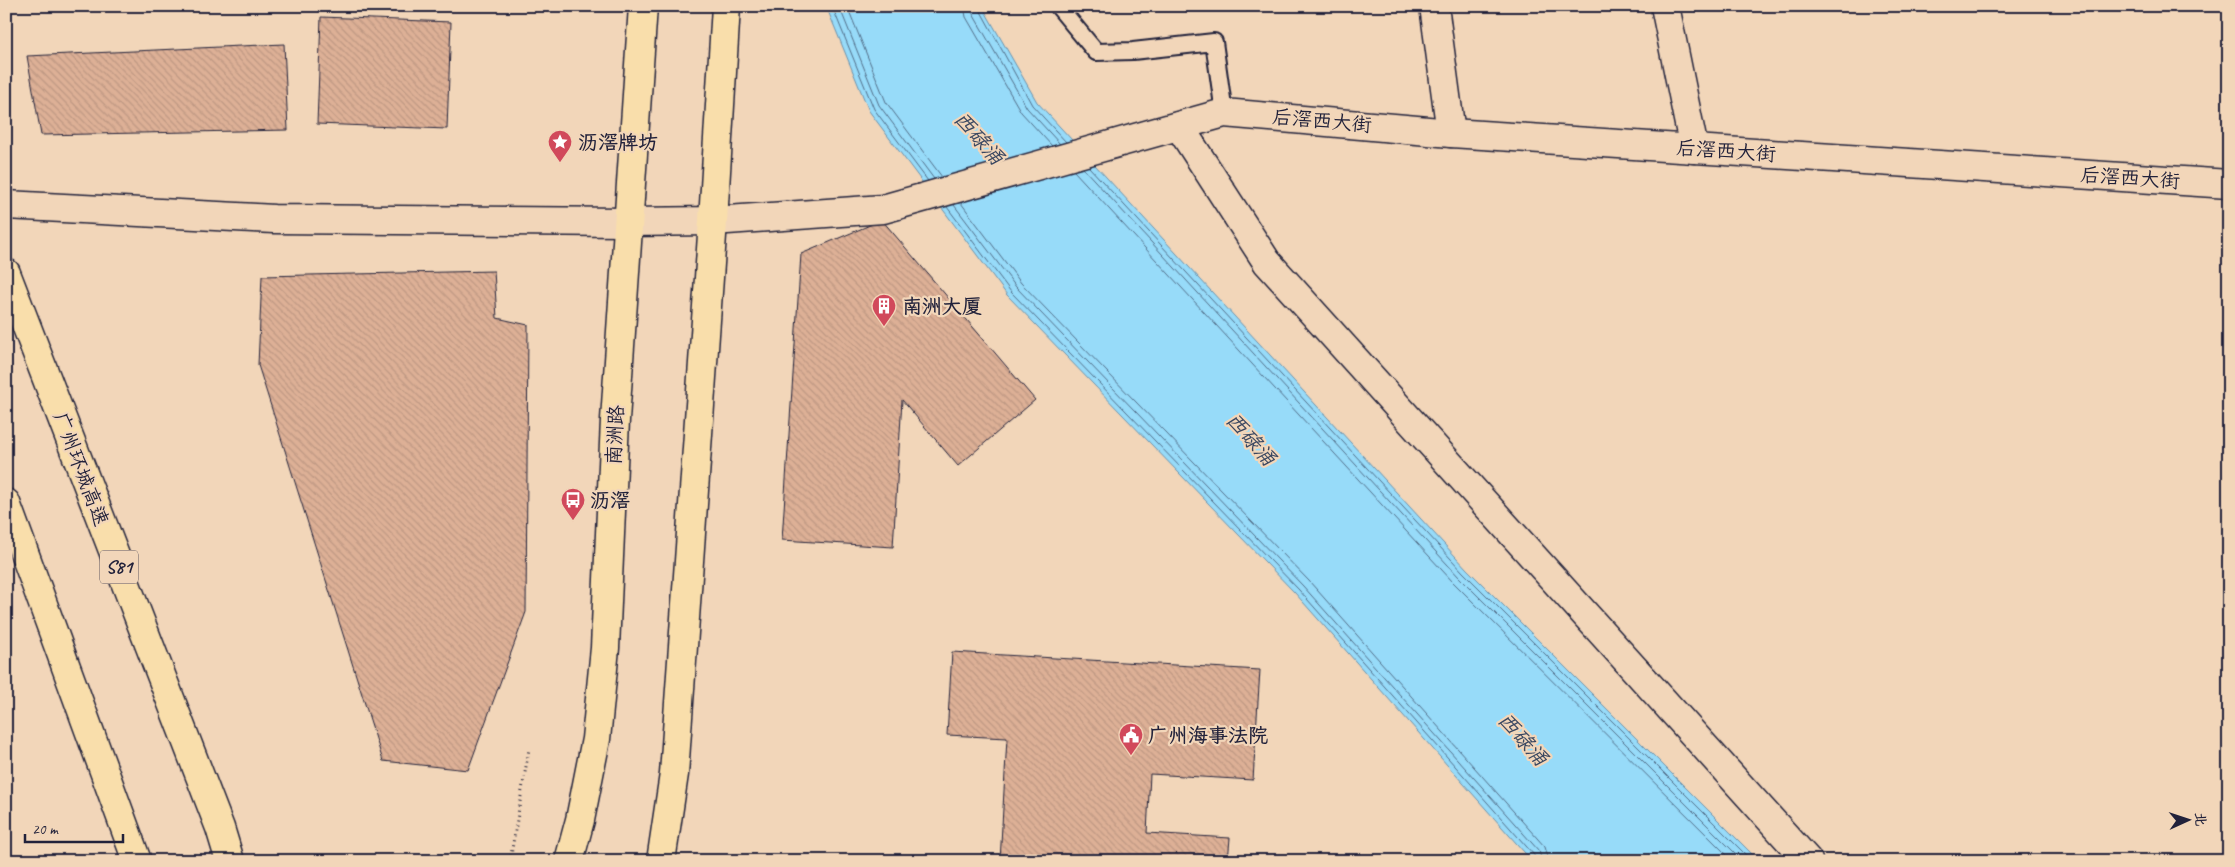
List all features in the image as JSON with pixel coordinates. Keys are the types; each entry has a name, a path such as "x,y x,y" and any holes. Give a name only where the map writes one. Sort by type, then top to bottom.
{"main road":[{"name":"南洲路","path":"569,861 580,820 596,739 605,648 615,420 643,6"},
{"path":"661,861 674,774 713,221 726,6"},
{"name":"广州环城高速","path":"6,273 230,861"},
{"path":"6,503 137,861"}],"street":[{"path":"1434,6 1450,133"},
{"path":"1665,6 1694,149"},
{"path":"6,205 274,219 628,222 713,221 883,209 920,197 1224,113"},
{"name":"后滘西大街","path":"1224,113 1450,133 2229,184"},
{"path":"1179,126 1267,262 1808,861"}],"lane":[{"path":"1058,6 1096,52 1140,50 1214,42 1224,113"}],"path":[{"path":"510,861 529,749"}],"water":[{"name":"西碌涌","path":"826,6 982,6 1037,102 1467,569 1759,861 1532,861 1295,593 1007,295 869,111"}],"building":[{"path":"321,17 451,22 447,129 317,124"},
{"path":"284,44 288,130 41,135 27,56"},
{"name":"南洲大厦","path":"882,220 1035,400 958,466 902,400 893,547 782,540 801,254"},
{"path":"494,271 497,318 528,325 526,612 468,770 383,761 258,365 262,276"},
{"name":"广州海事法院","path":"952,652 1260,670 1253,780 1150,774 1147,833 1230,838 1228,861 1000,861 1007,738 947,735"}],"place":[{"name":"沥滘牌坊","path":"560,163"},
{"name":"南洲大厦","path":"884,327"},
{"name":"沥滘","path":"573,521"},
{"name":"广州海事法院","path":"1131,756"}]}
